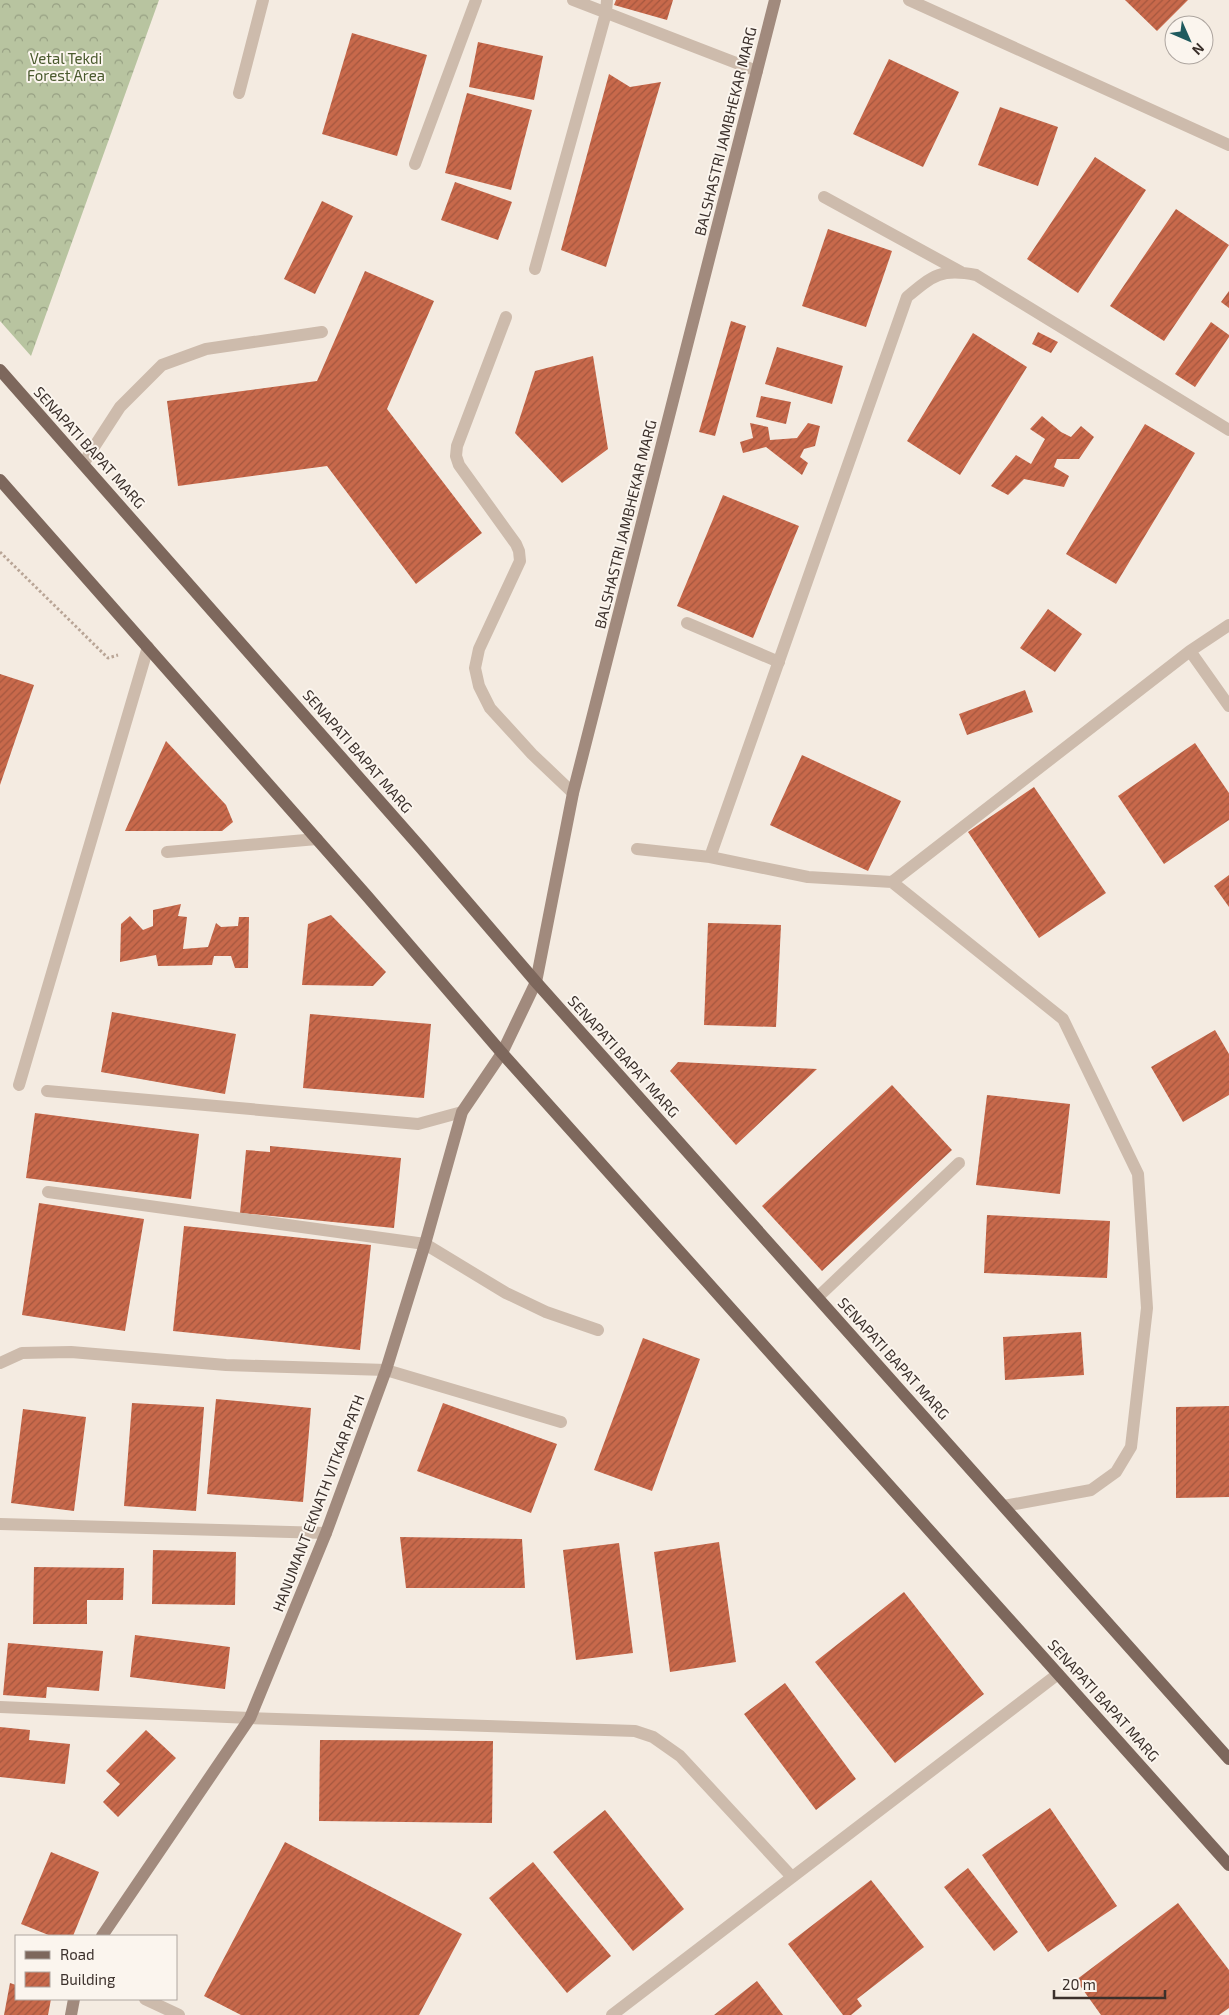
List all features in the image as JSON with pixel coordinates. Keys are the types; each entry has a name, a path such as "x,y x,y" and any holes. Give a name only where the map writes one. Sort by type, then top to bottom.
{"main road":[{"name":"SENAPATI BAPAT MARG","path":"0,370 421,848 536,982 1229,1759"},
{"name":"SENAPATI BAPAT MARG","path":"0,480 317,839 502,1053 1229,1864"}],"street":[{"path":"240,93 263,0"},
{"path":"415,164 476,0"},
{"path":"573,0 607,6 757,70"},
{"name":"BALSHASTRI JAMBHEKAR MARG","path":"502,1053 536,982 573,793 775,0"},
{"path":"909,0 1229,145"},
{"path":"535,270 607,6"},
{"path":"824,197 961,272"},
{"path":"710,857 907,296 927,281 943,273 961,272 976,275 1229,430"},
{"path":"506,317 458,446 456,456 459,465 516,544 520,561 479,649 476,668 479,686 490,708 532,754 573,793"},
{"path":"83,464 120,407 162,365 206,349 322,332"},
{"path":"687,623 779,662"},
{"path":"892,882 1190,651 1229,625"},
{"path":"19,1085 148,647"},
{"path":"1190,651 1229,706"},
{"path":"167,852 317,839"},
{"path":"637,849 710,857 808,877 892,882 1063,1019 1138,1174 1147,1308 1131,1447 1116,1472 1091,1490 1004,1506"},
{"name":"HANUMANT EKNATH VITKAR PATH","path":"103,1935 250,1718 326,1533 386,1370 425,1244 462,1112 502,1053"},
{"path":"47,1091 418,1124 462,1112"},
{"path":"818,1297 959,1163"},
{"path":"48,1192 425,1244 506,1293 546,1312 598,1330"},
{"path":"0,1363 22,1352 71,1352 226,1365 386,1370 561,1422"},
{"path":"0,1524 326,1533"},
{"path":"612,2015 1058,1674"},
{"path":"0,1707 250,1718 635,1730 653,1737 680,1756 792,1877"},
{"path":"71,2015 74,2000"},
{"path":"147,2000 179,2015"}],"path":[{"path":"0,552 108,658"}],"green space":[{"name":"Vetal Tekdi Forest Area","path":"0,0 159,0 31,356 0,321"}],"building":[{"path":"616,0 673,0 667,20 614,5"},
{"path":"1125,0 1188,0 1173,15 1164,15 1164,24 1157,31"},
{"path":"352,33 427,55 397,156 322,134"},
{"path":"478,42 543,56 534,100 469,87"},
{"path":"889,59 959,92 923,167 853,134"},
{"path":"609,74 630,87 661,82 606,267 561,250"},
{"path":"467,93 532,110 511,190 445,173"},
{"path":"1000,107 1058,127 1038,186 978,165"},
{"path":"1095,157 1146,190 1078,293 1027,259"},
{"path":"455,182 512,202 498,240 441,220"},
{"path":"322,201 353,216 315,294 284,279"},
{"path":"1176,209 1229,245 1164,341 1110,306"},
{"path":"828,229 892,251 866,327 802,306"},
{"path":"365,271 434,301 387,409 482,533 416,584 327,466 178,486 167,401 317,381"},
{"path":"1229,291 1229,308 1221,302"},
{"path":"731,321 746,326 715,436 699,432"},
{"path":"1211,322 1229,335 1229,337 1195,387 1175,374"},
{"path":"1038,332 1058,342 1051,353 1032,344"},
{"path":"973,333 1027,367 960,475 907,441"},
{"path":"777,347 843,366 832,404 765,384"},
{"path":"593,356 608,449 562,483 515,433 535,371"},
{"path":"761,396 791,402 786,424 756,417"},
{"path":"1042,416 1061,432 1071,437 1081,426 1094,437 1079,459 1057,459 1054,467 1069,476 1064,487 1024,479 1008,495 991,486 1016,455 1031,464 1045,439 1030,429"},
{"path":"750,423 768,427 770,440 797,438 808,423 820,426 815,446 804,449 800,457 808,463 802,475 766,447 743,453 740,442 753,438"},
{"path":"1145,424 1195,453 1116,584 1066,554"},
{"path":"723,495 799,526 753,638 677,606"},
{"path":"1048,609 1082,634 1055,672 1020,648"},
{"path":"0,674 34,685 0,785"},
{"path":"1025,690 1033,712 967,735 959,714"},
{"path":"166,741 226,805 233,822 222,831 125,831"},
{"path":"1195,743 1229,793 1229,820 1164,864 1118,796"},
{"path":"802,755 901,801 868,871 770,825"},
{"path":"1034,787 1106,893 1039,938 968,832"},
{"path":"1229,875 1229,907 1214,886"},
{"path":"181,904 178,916 187,917 183,949 208,947 216,923 221,927 238,926 239,917 249,917 248,968 235,968 231,956 214,956 212,965 158,966 156,955 120,962 121,924 130,916 143,930 153,926 153,910"},
{"path":"331,915 386,972 373,986 302,985 308,924"},
{"path":"708,923 781,925 776,1027 704,1025"},
{"path":"112,1012 236,1034 225,1094 101,1072"},
{"path":"310,1014 431,1024 424,1098 303,1088"},
{"path":"1215,1030 1229,1054 1229,1095 1183,1122 1151,1067"},
{"path":"678,1062 817,1069 736,1145 670,1071"},
{"path":"892,1085 952,1150 822,1271 762,1206"},
{"path":"987,1095 1070,1104 1060,1194 976,1185"},
{"path":"35,1113 199,1134 191,1199 26,1178"},
{"path":"270,1146 401,1158 394,1228 240,1213 246,1150 270,1152"},
{"path":"39,1203 144,1219 125,1331 22,1315"},
{"path":"987,1215 1110,1221 1107,1278 984,1273"},
{"path":"184,1226 371,1245 360,1350 173,1331"},
{"path":"1081,1332 1084,1375 1005,1380 1003,1337"},
{"path":"643,1338 700,1359 652,1491 594,1470"},
{"path":"216,1399 311,1408 303,1502 207,1494"},
{"path":"132,1403 204,1407 196,1511 124,1506"},
{"path":"443,1403 557,1444 531,1513 417,1471"},
{"path":"1229,1406 1229,1497 1176,1498 1176,1407"},
{"path":"23,1409 86,1417 74,1511 11,1503"},
{"path":"400,1537 522,1539 525,1588 406,1588"},
{"path":"719,1542 736,1662 670,1672 654,1552"},
{"path":"619,1543 633,1653 576,1660 563,1550"},
{"path":"153,1550 236,1552 235,1605 152,1604"},
{"path":"34,1567 124,1568 123,1600 87,1600 87,1624 33,1624"},
{"path":"904,1592 984,1694 895,1763 815,1662"},
{"path":"135,1635 230,1647 225,1689 130,1677"},
{"path":"8,1643 103,1651 99,1691 47,1687 46,1698 3,1695"},
{"path":"785,1683 856,1779 816,1810 744,1714"},
{"path":"0,1727 30,1730 29,1740 70,1744 65,1784 0,1777"},
{"path":"146,1730 176,1758 118,1817 103,1802 120,1784 106,1771"},
{"path":"320,1740 493,1741 492,1823 319,1821"},
{"path":"1050,1808 1117,1906 1048,1952 982,1855"},
{"path":"605,1810 684,1909 633,1951 553,1852"},
{"path":"285,1842 462,1934 419,2015 241,2015 204,1996"},
{"path":"51,1852 99,1872 73,1935 48,1935 21,1924"},
{"path":"533,1862 611,1956 567,1993 489,1898"},
{"path":"968,1868 1018,1932 994,1951 944,1887"},
{"path":"871,1880 924,1947 857,1999 862,2006 851,2015 843,2015 788,1944"},
{"path":"1178,1903 1229,1970 1229,2008 1219,2015 1101,2015 1076,1980"},
{"path":"757,1981 783,2015 714,2015"},
{"path":"10,1983 15,1985 15,2000 51,2000 48,2015 4,2015"}]}
